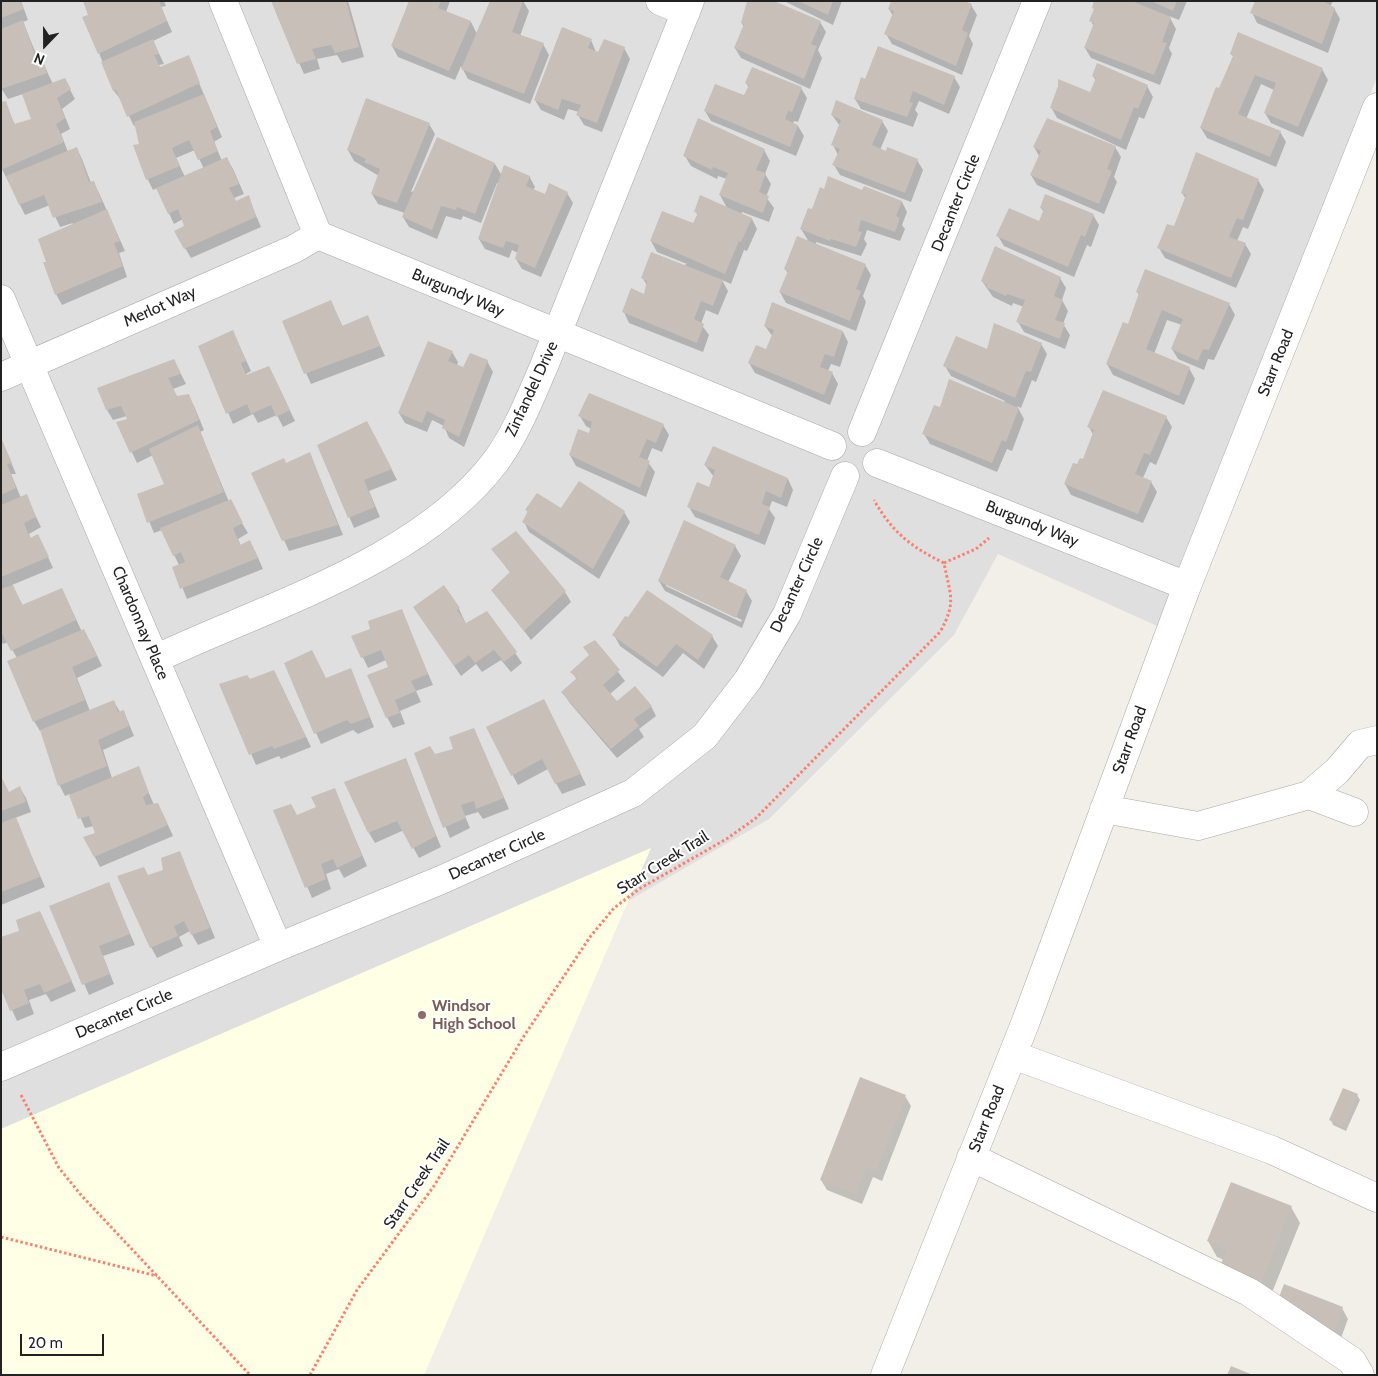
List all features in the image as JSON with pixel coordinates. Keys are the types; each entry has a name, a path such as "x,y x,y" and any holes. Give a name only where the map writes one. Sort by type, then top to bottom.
{"street":[{"path":"223,1 318,235"},
{"path":"660,1 688,6"},
{"name":"Decanter Circle","path":"862,432 1037,1"},
{"name":"Zinfandel Drive","path":"155,660 376,561 455,505 496,461 519,424 557,334 688,6"},
{"name":"Starr Road","path":"884,1375 1013,1055 1187,586 1377,107"},
{"name":"Burgundy Way","path":"318,235 832,446"},
{"name":"Merlot Way","path":"1,377 294,248 318,235"},
{"name":"Chardonnay Place","path":"1,299 278,948"},
{"path":"855,431 862,432 874,442 877,448 876,463 869,473 851,478 845,476 834,466 831,453 832,446 841,434 855,431"},
{"name":"Burgundy Way","path":"876,463 1187,586"},
{"name":"Decanter Circle","path":"1,1067 441,880 634,793 705,736 748,680 787,614 845,476"},
{"path":"1104,809 1198,826 1309,795 1337,771 1360,744 1377,740"},
{"path":"1309,795 1354,812"},
{"path":"1013,1055 1272,1150 1377,1198"},
{"path":"972,1157 1140,1237 1249,1292 1352,1361 1360,1375"}],"path":[{"path":"874,500 884,517 900,537 924,554 944,563 976,549 989,538"},
{"name":"Starr Creek Trail","path":"310,1375 357,1290 434,1186 524,1036 590,937 614,908 640,889 728,838 756,818 928,646 940,632 950,615 952,602 944,563"},
{"path":"22,1095 59,1168 81,1195 250,1375"},
{"path":"1,1237 158,1276"}],"shaded area":[{"path":"1,1 1377,1 1377,77 1157,626 998,554 954,635 769,819 628,901 650,849 1,1129"},
{"name":"Windsor High School","path":"651,848 424,1375 1,1375 1,1129"}],"building":[{"path":"1,1 20,1 24,9 1,18"},
{"path":"83,1 159,1 167,21 98,54 82,17 88,15"},
{"path":"271,1 346,1 359,47 335,53 331,45 312,49 316,59 297,64"},
{"path":"409,1 441,1 438,8 471,21 449,71 391,46"},
{"path":"490,1 523,1 512,32 544,43 524,94 461,69"},
{"path":"747,1 774,1 821,21 811,44 817,46 804,79 734,48 744,24 741,23"},
{"path":"798,1 833,1 828,15"},
{"path":"891,1 965,1 972,4 962,30 968,33 956,66 884,34 894,11 888,9"},
{"path":"1094,1 1132,1 1171,17 1162,42 1167,43 1154,75 1084,48 1094,23 1089,21 1094,9 1092,8"},
{"path":"1151,1 1177,1 1173,11"},
{"path":"1255,1 1323,1 1335,8 1322,44 1250,13"},
{"path":"23,20 35,55 40,54 48,73 1,89 1,29"},
{"path":"562,27 592,39 588,48 598,52 604,39 625,47 597,123 576,115 581,105 562,99 558,110 534,100"},
{"path":"1238,32 1323,68 1298,127 1264,113 1276,83 1255,75 1238,114 1281,131 1270,157 1200,128 1216,87 1219,88 1233,56 1230,54"},
{"path":"153,39 159,54 154,55 160,67 189,55 200,83 127,117 116,90 113,91 101,62"},
{"path":"878,46 955,76 944,105 913,91 909,102 913,103 907,117 854,99 861,77 865,79"},
{"path":"1097,63 1148,85 1138,109 1134,107 1121,140 1050,108 1058,86 1058,79 1090,92 1096,78 1092,76"},
{"path":"752,67 802,87 792,112 788,111 785,119 798,125 790,147 704,111 715,84 744,95 749,85 745,83"},
{"path":"65,78 71,89 57,98 65,118 56,124 64,142 1,170 1,102 6,101 14,124 31,119 22,94"},
{"path":"204,94 217,127 210,131 218,151 198,160 189,140 172,148 180,166 146,180 133,145 139,144 134,122"},
{"path":"366,98 430,123 397,203 371,194 380,169 364,162 366,159 347,150"},
{"path":"836,100 883,120 872,145 886,151 887,147 918,159 905,193 832,165 840,149 831,145 841,120 831,115"},
{"path":"698,118 765,149 756,170 766,173 759,192 769,196 763,213 719,195 728,173 713,167 712,170 683,156"},
{"path":"1047,118 1116,146 1107,169 1112,171 1099,204 1030,175 1041,151 1033,147"},
{"path":"437,137 495,163 475,214 457,207 456,210 441,206 432,230 402,217"},
{"path":"77,147 89,182 94,181 102,202 53,218 44,195 19,205 6,176"},
{"path":"1196,152 1259,179 1243,220 1237,218 1229,237 1246,243 1231,278 1157,248 1167,224 1174,226 1186,195 1181,193"},
{"path":"227,157 239,184 229,188 236,201 249,195 256,217 184,249 174,231 184,226 178,209 168,214 156,188"},
{"path":"504,165 530,176 526,186 545,194 549,183 568,192 535,268 515,259 519,245 506,241 503,248 478,239"},
{"path":"828,176 862,190 864,186 902,201 896,216 900,218 895,232 861,220 858,231 862,232 856,247 831,239 830,241 800,229 808,208 812,209 820,187 824,189"},
{"path":"1045,194 1094,214 1085,237 1081,235 1068,267 996,236 1009,208 1039,221 1044,209 1040,208"},
{"path":"700,195 752,218 741,242 739,241 725,274 650,241 662,211 693,223 698,213 694,212"},
{"path":"107,209 120,241 114,243 123,266 55,295 43,262 46,262 38,239"},
{"path":"797,236 866,264 856,289 861,291 850,321 779,292 788,271 784,269"},
{"path":"995,246 1061,277 1054,296 1063,300 1055,320 1065,323 1060,339 1016,322 1025,300 1007,294 1006,296 986,287 987,285 981,281"},
{"path":"651,252 723,280 713,306 701,301 694,319 704,324 697,343 622,312 631,288 644,294 647,281 641,278"},
{"path":"1145,269 1230,303 1209,350 1203,349 1198,361 1171,349 1183,319 1162,310 1146,349 1190,367 1179,396 1106,364 1123,322 1128,324 1139,293 1136,292"},
{"path":"331,300 342,326 368,315 380,346 304,374 282,321"},
{"path":"772,302 843,331 834,357 825,354 820,367 833,372 824,395 748,363 756,345 766,349 774,330 764,326"},
{"path":"994,323 1042,343 1031,372 1026,371 1015,398 943,366 956,336 987,349"},
{"path":"233,330 246,361 241,363 246,375 269,366 290,410 276,417 271,405 251,414 247,404 226,414 198,346"},
{"path":"428,341 453,351 448,361 463,367 470,353 488,360 459,437 442,428 445,420 427,411 422,423 398,413"},
{"path":"174,359 181,374 168,378 177,396 189,394 199,420 130,453 116,422 127,419 121,406 106,410 97,388"},
{"path":"949,379 1019,408 1006,442 1002,440 992,463 922,434 934,405 940,407"},
{"path":"1103,390 1167,416 1150,455 1144,453 1135,474 1152,481 1138,514 1064,484 1073,463 1077,464 1080,458 1083,459 1094,430 1087,427"},
{"path":"589,393 664,424 656,443 647,439 639,457 650,461 640,488 569,455 578,429 589,433 592,422 578,416"},
{"path":"367,421 392,469 364,480 375,507 348,518 317,445"},
{"path":"198,425 224,492 147,523 137,494 164,484 149,449"},
{"path":"1,438 12,463 7,464 16,488 1,495"},
{"path":"713,446 788,478 781,498 766,491 762,504 770,507 759,535 687,507 697,482 709,487 715,470 704,465"},
{"path":"310,452 338,525 282,541 251,473 284,458 286,463"},
{"path":"579,481 625,511 593,569 522,522 528,511 525,510 537,493 561,508"},
{"path":"27,494 36,517 24,523 30,538 38,534 49,557 1,577 1,505"},
{"path":"231,499 243,523 233,528 240,545 250,540 258,558 180,589 172,567 185,562 181,552 173,556 160,528"},
{"path":"684,520 736,545 720,577 747,590 736,618 658,581"},
{"path":"516,531 566,591 524,631 491,590 510,572 491,549"},
{"path":"13,585 22,605 62,588 76,620 11,651 1,632 1,589"},
{"path":"444,585 460,608 457,610 466,623 487,611 517,652 504,662 494,650 475,663 469,655 454,666 413,607"},
{"path":"647,590 713,635 698,660 676,644 657,667 612,635 625,616 628,617"},
{"path":"402,609 428,674 411,681 416,691 395,700 400,713 386,718 367,675 388,667 381,650 361,658 351,636 370,629 368,621"},
{"path":"84,629 97,656 72,667 85,700 33,722 7,661"},
{"path":"595,640 620,670 603,685 617,701 635,686 652,706 634,719 639,726 611,749 561,692 577,678 570,672 589,655 583,647"},
{"path":"312,650 326,678 351,668 370,717 351,724 347,720 314,734 284,663"},
{"path":"274,670 306,737 274,749 272,746 249,755 219,684 247,675 250,679"},
{"path":"544,699 581,774 555,784 542,759 511,776 486,727"},
{"path":"114,700 118,712 124,710 129,726 98,740 107,766 58,786 40,730"},
{"path":"474,728 504,798 476,809 474,801 461,805 466,818 443,828 414,753 430,746 435,754 453,749 449,737"},
{"path":"406,758 436,836 412,849 397,821 368,833 344,782"},
{"path":"139,766 149,793 143,797 146,805 158,803 168,825 94,857 83,837 95,833 89,816 78,819 69,795"},
{"path":"1,776 9,792 20,786 26,802 1,811"},
{"path":"335,788 362,856 337,868 333,859 321,864 326,879 305,888 273,810 291,804 297,815 316,807 311,797"},
{"path":"16,817 40,877 1,892 1,823"},
{"path":"180,851 210,928 191,935 184,921 174,926 178,936 150,948 117,876 144,867 148,875 163,870 161,858"},
{"path":"109,882 130,934 99,946 110,974 82,985 49,906"},
{"path":"40,911 72,981 44,993 40,984 24,990 29,1003 10,1011 1,989 1,937 19,931 16,920"},
{"path":"860,1077 906,1095 876,1171 867,1167 856,1194 820,1180"},
{"path":"1343,1088 1358,1094 1344,1127 1329,1120"},
{"path":"1231,1182 1292,1206 1260,1285 1219,1268 1227,1250 1207,1241"},
{"path":"1284,1284 1343,1307 1335,1329 1276,1305"},
{"path":"1231,1366 1253,1375 1227,1375"}],"place":[{"name":"Windsor High School","path":"422,1015"}]}
